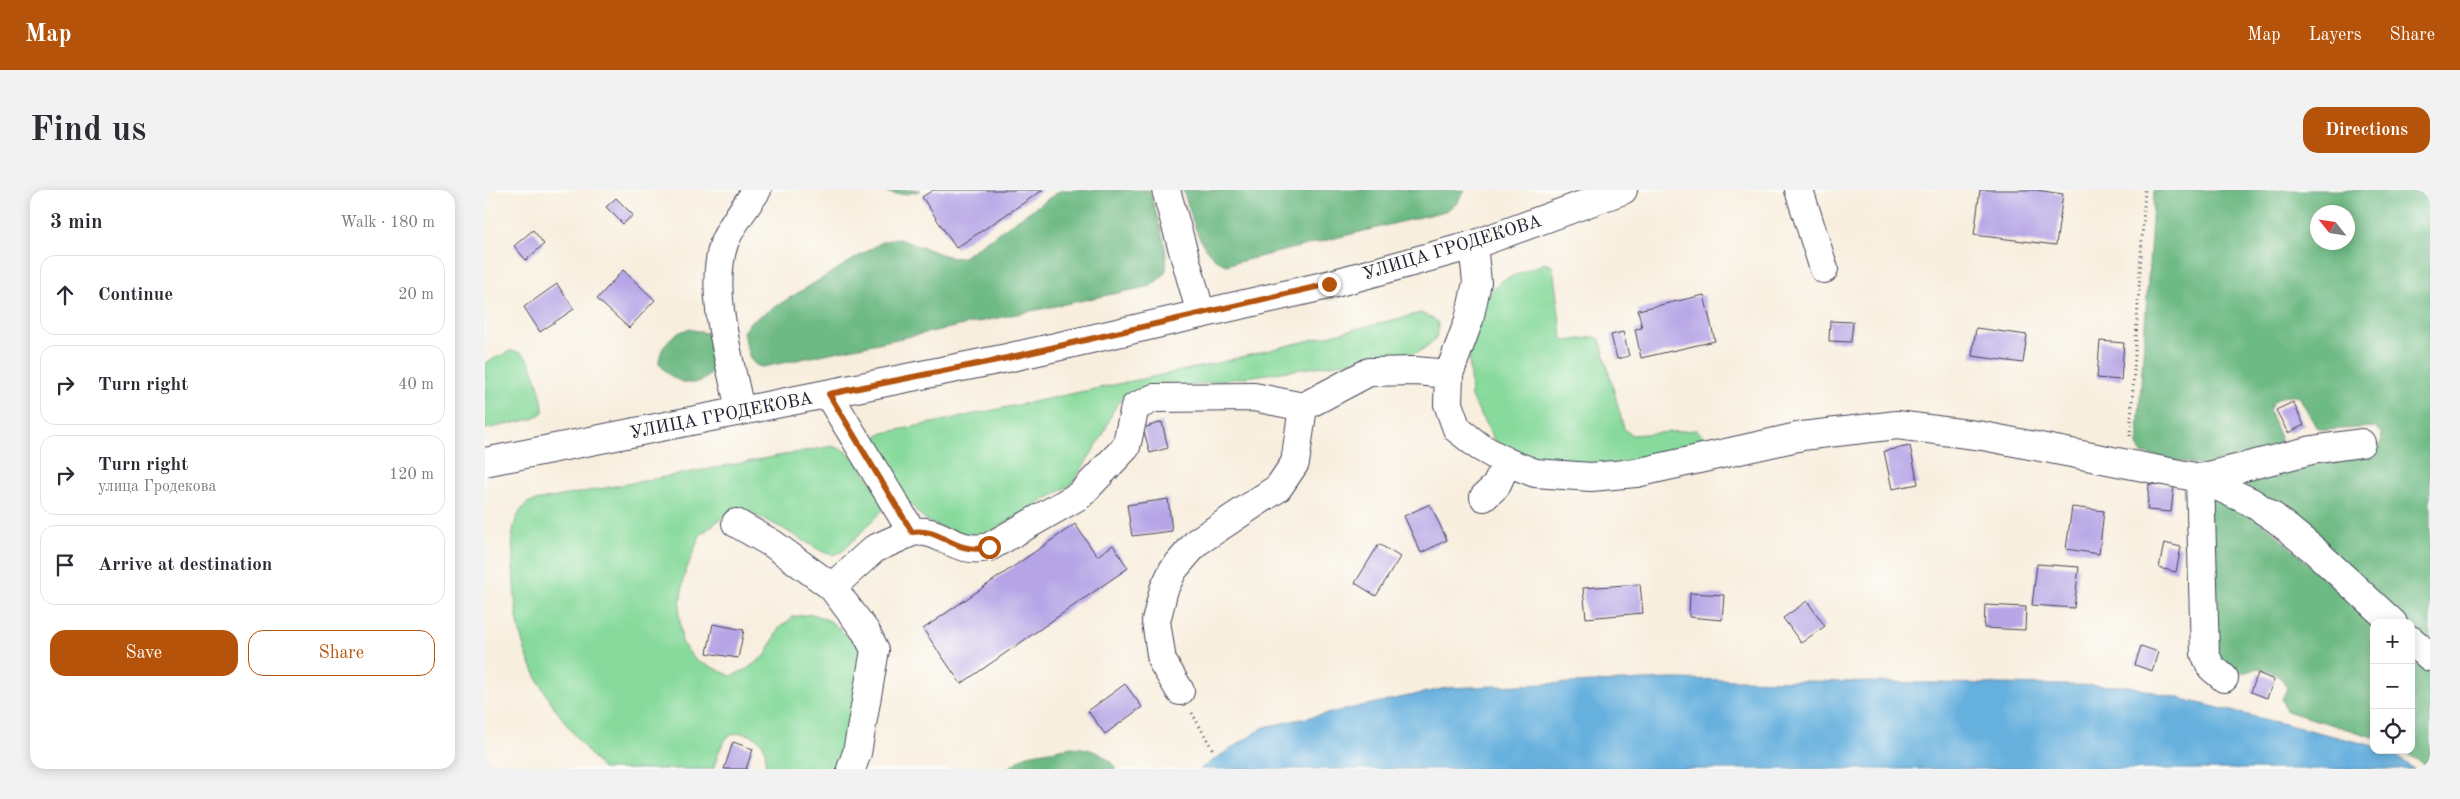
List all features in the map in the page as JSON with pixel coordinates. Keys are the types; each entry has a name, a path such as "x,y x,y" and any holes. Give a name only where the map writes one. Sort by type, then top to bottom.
{"main road":[{"path":"740,410 719,301 717,270 725,241 757,190"},
{"path":"1167,190 1201,314"},
{"name":"УЛИЦА ГРОДЕКОВА","path":"485,462 1007,358 1329,284 1473,245 1623,190"},
{"path":"1799,190 1824,269"},
{"path":"1473,245 1477,282 1469,320 1449,374 1447,404 1457,429 1480,447 1507,462 1535,473 1591,477 1636,473 1802,436 1897,425 1983,436 2201,478 2251,502 2275,518 2314,550 2389,619"},
{"path":"832,587 874,549 912,532 922,530 929,532 963,548 975,550 989,547 1079,494 1126,447 1135,407 1154,398 1254,397 1303,407 1369,372 1415,371 1449,374"},
{"path":"829,394 912,532"},
{"path":"1180,691 1161,661 1156,621 1164,589 1173,570 1197,542 1277,488 1295,463 1303,407"},
{"path":"2201,478 2312,450 2361,443"},
{"path":"1484,497 1496,486 1507,462"},
{"path":"2201,478 2205,654 2211,667 2224,678"},
{"path":"736,523 773,544 832,587 866,632 875,650 857,753 851,769"},
{"path":"2415,644 2430,657"}],"path":[{"path":"2128,464 2145,190"},
{"path":"1180,691 1213,750"}],"green space":[{"path":"882,190 920,190 910,193 892,194"},
{"path":"1061,190 1149,190 1166,255 1167,265 1162,276 1151,286 763,367 758,366 751,359 743,332 750,322 882,242 896,238 953,258 963,257"},
{"path":"1183,190 1465,190 1457,203 1445,211 1226,265 1216,260 1202,243"},
{"path":"2154,190 2430,190 2430,643 2415,630 2415,619 2403,619 2320,544 2238,480 2242,476 2370,452 2377,448 2382,440 2381,433 2374,427 2324,430 2316,427 2299,396 2290,395 2281,397 2269,410 2280,438 2280,443 2275,448 2202,466 2141,453 2137,445"},
{"path":"1545,263 1553,267 1562,338 1566,341 1595,337 1600,339 1624,429 1632,435 1696,430 1704,437 1700,448 1635,469 1539,467 1497,445 1471,397 1468,329 1488,294 1503,280"},
{"path":"1421,313 1437,321 1438,331 1434,340 1418,352 1212,382 1132,396 1119,402 1103,435 1072,484 978,539 938,526 924,518 907,500 874,447 877,436 884,433 1209,365"},
{"path":"690,329 706,333 713,349 714,362 711,373 703,380 693,383 682,382 670,375 659,363 662,351 669,340 678,333"},
{"path":"510,351 522,354 528,360 537,382 543,412 533,419 485,429 485,363"},
{"path":"833,446 847,452 856,460 882,499 882,511 843,551 833,555 823,552 782,528 741,508 732,510 700,535 684,576 679,612 682,643 694,659 731,676 747,669 766,655 779,628 793,617 812,614 830,621 863,650 843,769 765,769 765,751 761,741 747,734 737,733 728,737 723,743 713,769 602,769 568,726 546,694 529,661 523,644 515,603 512,544 515,521 523,508 529,502"},
{"path":"2208,497 2246,507 2370,619 2370,736 2286,711 2282,699 2287,688 2280,676 2259,668 2236,675 2216,662"},
{"path":"2415,654 2430,667 2430,769 2409,754 2415,754"},
{"path":"1072,747 1097,752 1116,769 1007,769 1027,755"}],"water":[{"path":"1670,679 2129,686 2370,745 2370,754 2394,754 2414,769 1200,769 1264,727 1446,688"}],"building":[{"path":"933,190 1043,190 956,248 922,197"},
{"path":"1980,190 2036,190 2063,194 2056,245 1974,235"},
{"path":"616,198 633,215 623,224 606,207"},
{"path":"533,230 544,244 526,260 514,246"},
{"path":"623,270 655,300 629,328 597,299"},
{"path":"557,284 574,309 540,332 524,307"},
{"path":"1704,295 1715,341 1641,358 1635,329 1642,328 1638,310"},
{"path":"1830,321 1853,322 1851,342 1829,341"},
{"path":"1976,328 2027,335 2023,363 1972,356"},
{"path":"1623,332 1629,356 1617,359 1611,335"},
{"path":"2100,341 2124,343 2121,380 2097,378"},
{"path":"2293,402 2304,425 2288,433 2276,410"},
{"path":"1162,422 1168,448 1150,453 1143,428"},
{"path":"1910,446 1918,484 1892,489 1884,451"},
{"path":"2149,484 2174,486 2171,512 2147,510"},
{"path":"1168,499 1172,531 1132,536 1127,505"},
{"path":"1430,504 1447,540 1421,553 1404,516"},
{"path":"2072,507 2104,511 2099,554 2066,549"},
{"path":"1075,524 1097,556 1113,545 1128,568 961,684 923,629"},
{"path":"2164,543 2181,547 2176,572 2159,568"},
{"path":"1379,544 1400,557 1376,596 1355,583"},
{"path":"2037,564 2079,567 2074,608 2032,605"},
{"path":"1640,584 1643,613 1586,618 1583,588"},
{"path":"1690,593 1724,595 1722,620 1689,617"},
{"path":"1807,601 1825,626 1801,643 1783,618"},
{"path":"1985,605 2026,607 2025,630 1984,628"},
{"path":"713,624 744,630 738,658 707,653"},
{"path":"2141,646 2158,652 2152,671 2135,665"},
{"path":"2258,673 2274,680 2267,698 2251,692"},
{"path":"1125,684 1142,707 1105,734 1088,711"},
{"path":"733,742 753,749 746,769 724,769"}],"route":[{"path":"989,547 975,550 963,548 929,532 922,530 912,532 829,394 1007,358 1329,284"}]}
